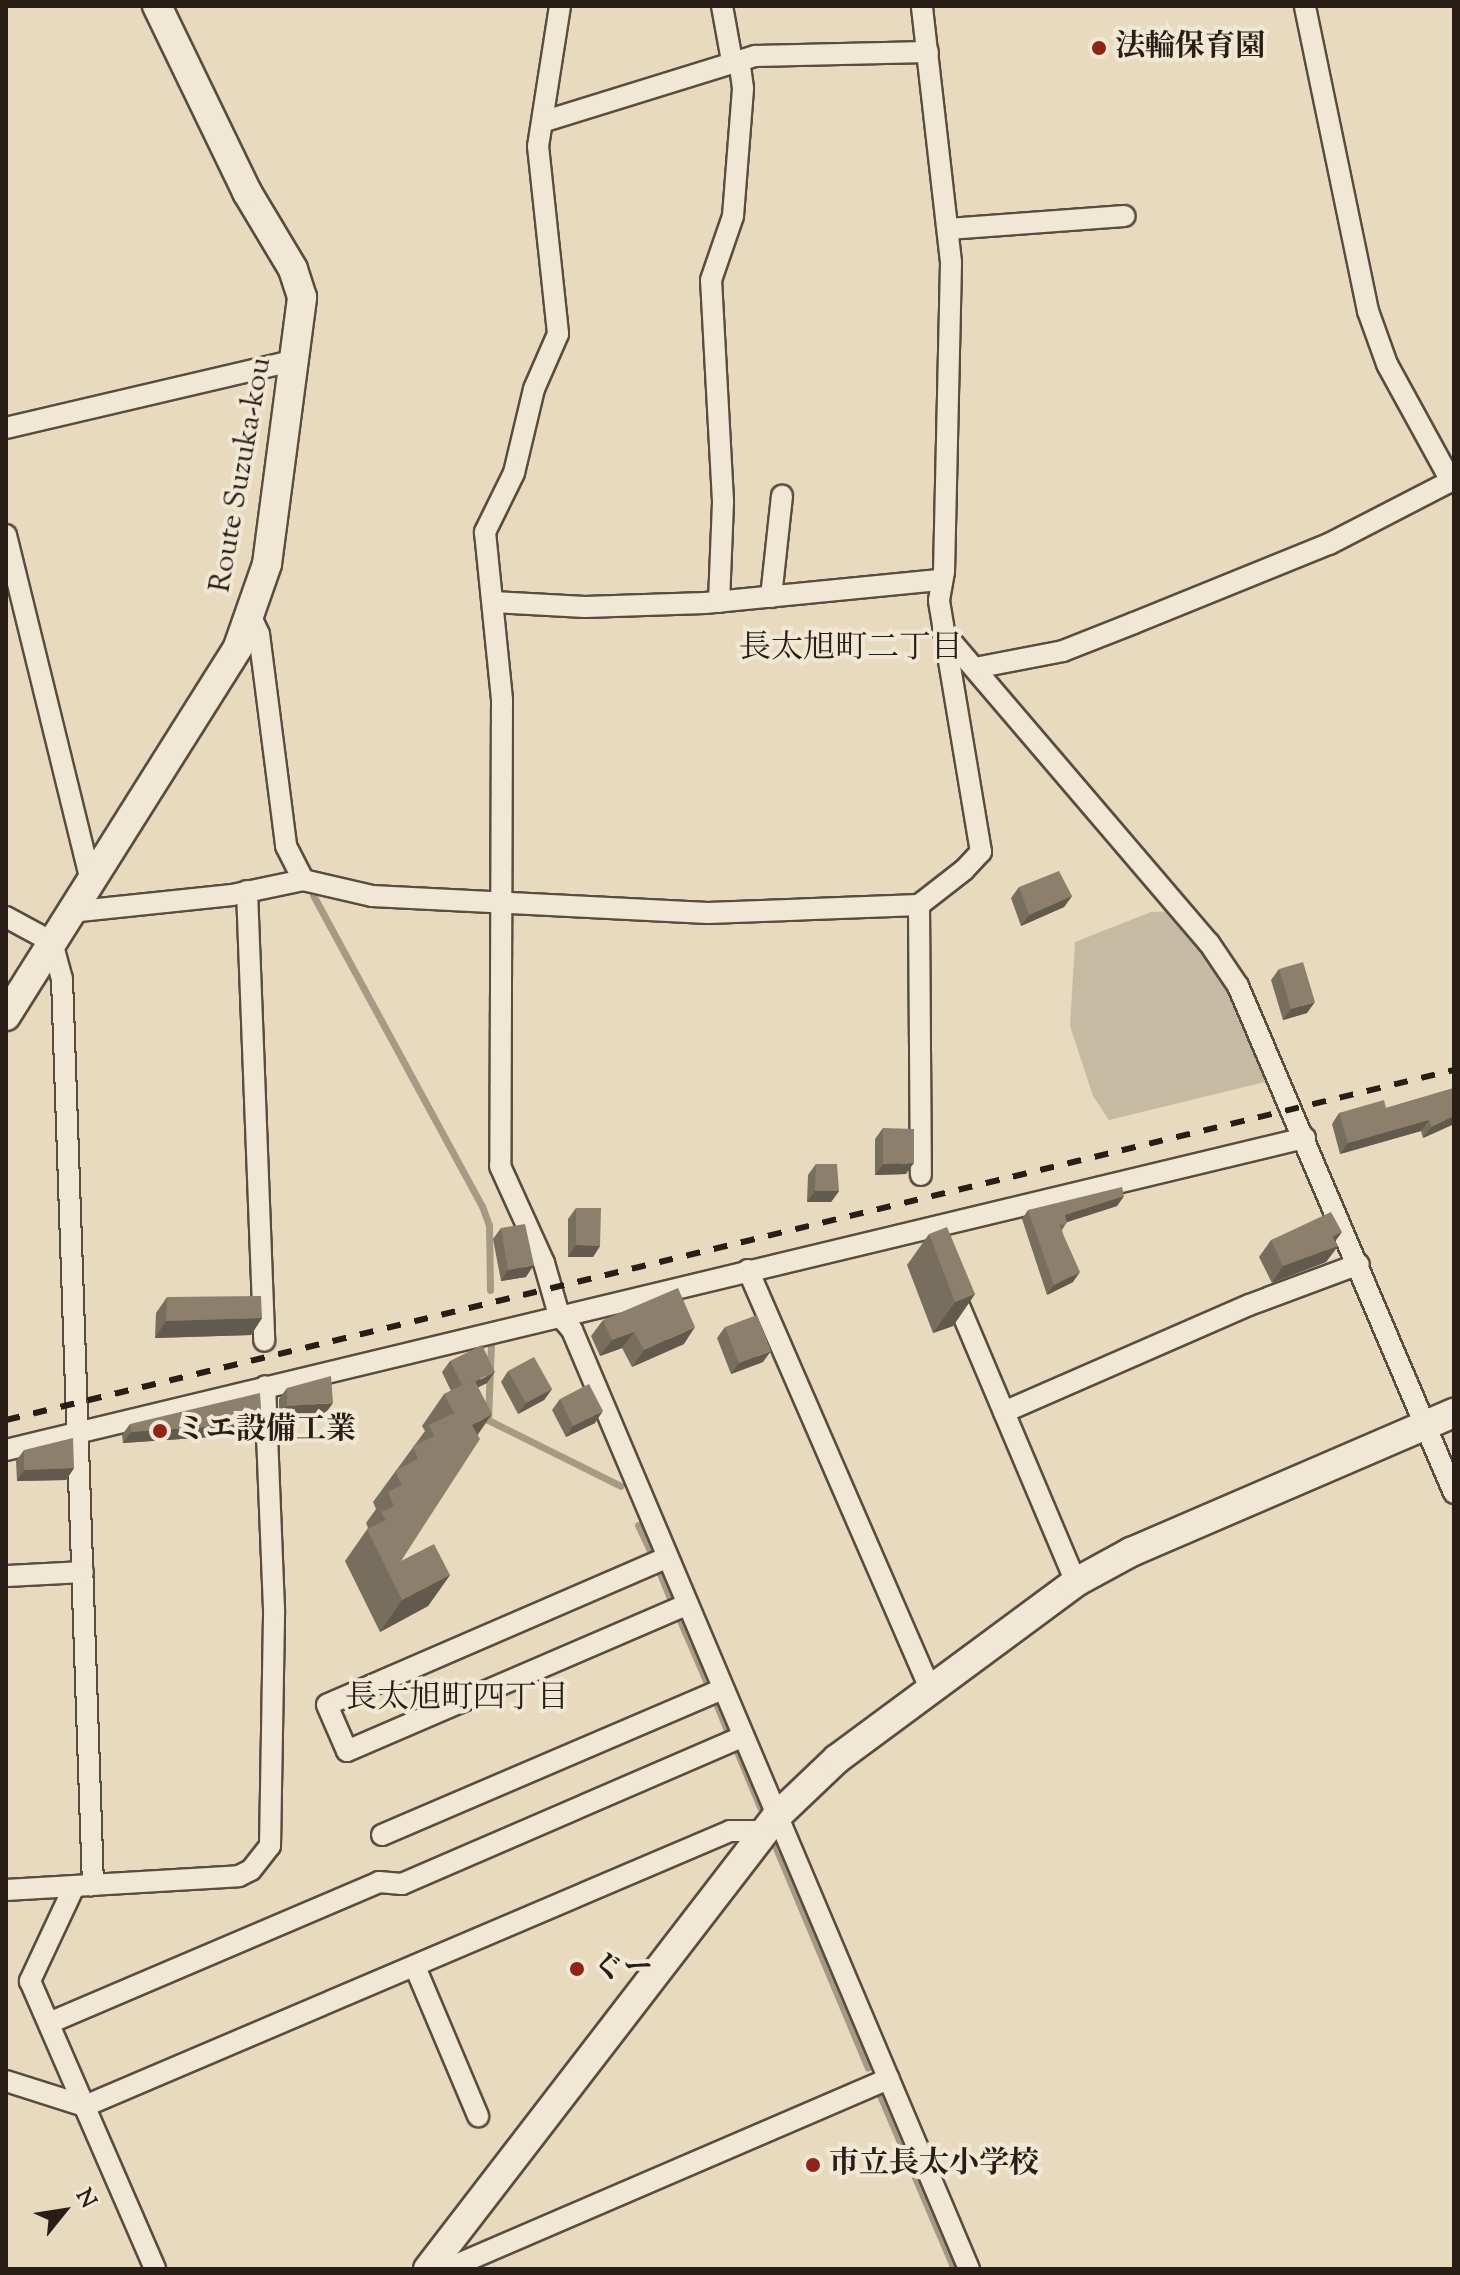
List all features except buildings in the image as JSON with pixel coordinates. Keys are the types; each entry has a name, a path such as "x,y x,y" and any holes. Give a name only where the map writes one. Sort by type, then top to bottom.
{"street":[{"name":"Route Suzuka-kou","path":"6,1016 90,878 200,710 251,617 267,564 297,360 302,297 293,269 247,192 157,6"},
{"path":"560,6 545,121 538,146 558,334 534,389 514,473 485,532 485,574 493,602 502,726 500,1166 544,1263 559,1315 572,1330 723,1689 771,1824 889,2079 969,2269"},
{"path":"719,602 723,501 711,280 733,216 743,88 740,67 732,61 722,6"},
{"path":"70,912 247,891 303,880 372,896 708,913 919,905 981,852 944,633 939,580 944,572 948,229 922,6"},
{"path":"975,668 1063,651 1329,544 1451,481 1387,364 1368,311 1305,6"},
{"path":"545,121 732,61 779,52 928,52"},
{"path":"948,229 1125,216"},
{"path":"6,428 297,360"},
{"path":"771,597 782,496"},
{"path":"6,535 90,878"},
{"path":"493,602 585,607 719,602 939,580"},
{"path":"251,617 259,634 286,846 303,880"},
{"path":"944,633 1209,943 1243,996 1454,1493"},
{"path":"247,891 264,1341"},
{"path":"919,905 921,1175"},
{"path":"6,917 52,942 62,979 83,1572 83,1887 30,1981 155,2269"},
{"path":"6,1450 925,1226 1305,1138"},
{"path":"925,1226 1076,1582"},
{"path":"1004,1412 1249,1305 1359,1264"},
{"path":"748,1270 930,1689"},
{"path":"6,1890 239,1876 251,1870 270,1846 274,1609 265,1386"},
{"path":"428,2269 771,1824 837,1759 1076,1582 1131,1552 1454,1413"},
{"path":"666,1558 327,1705 347,1751 686,1605"},
{"path":"6,1576 83,1572"},
{"path":"382,1835 723,1689"},
{"path":"49,2023 379,1882 402,1884 742,1737"},
{"path":"6,2081 85,2106 416,1969 730,1831 771,1824"},
{"path":"416,1969 478,2116"},
{"path":"447,2269 889,2079"}],"shaded area":[{"path":"1176,911 1229,980 1273,1080 1109,1120 1093,1096 1070,1026 1075,942 1151,912"}],"waterway":[{"path":"313,895 482,1206 489,1225 490,1290"},
{"path":"491,1344 488,1420 621,1486"},
{"path":"638,1525 651,1553"},
{"path":"659,1571 671,1601"},
{"path":"679,1618 707,1683"},
{"path":"716,1703 728,1733"},
{"path":"736,1749 760,1807"},
{"path":"776,1848 868,2068"},
{"path":"879,2093 954,2269"}],"railway":[{"path":"6,1420 1454,1070"}],"place":[{"name":"法輪保育園","path":"1099,48"},
{"name":"ミエ設備工業","path":"160,1431"},
{"name":"ぐー","path":"577,1969"},
{"name":"市立長太小学校","path":"813,2165"}],"district":[{"name":"長太旭町二丁目","path":"851,649"},
{"name":"長太旭町四丁目","path":"457,1699"}]}
